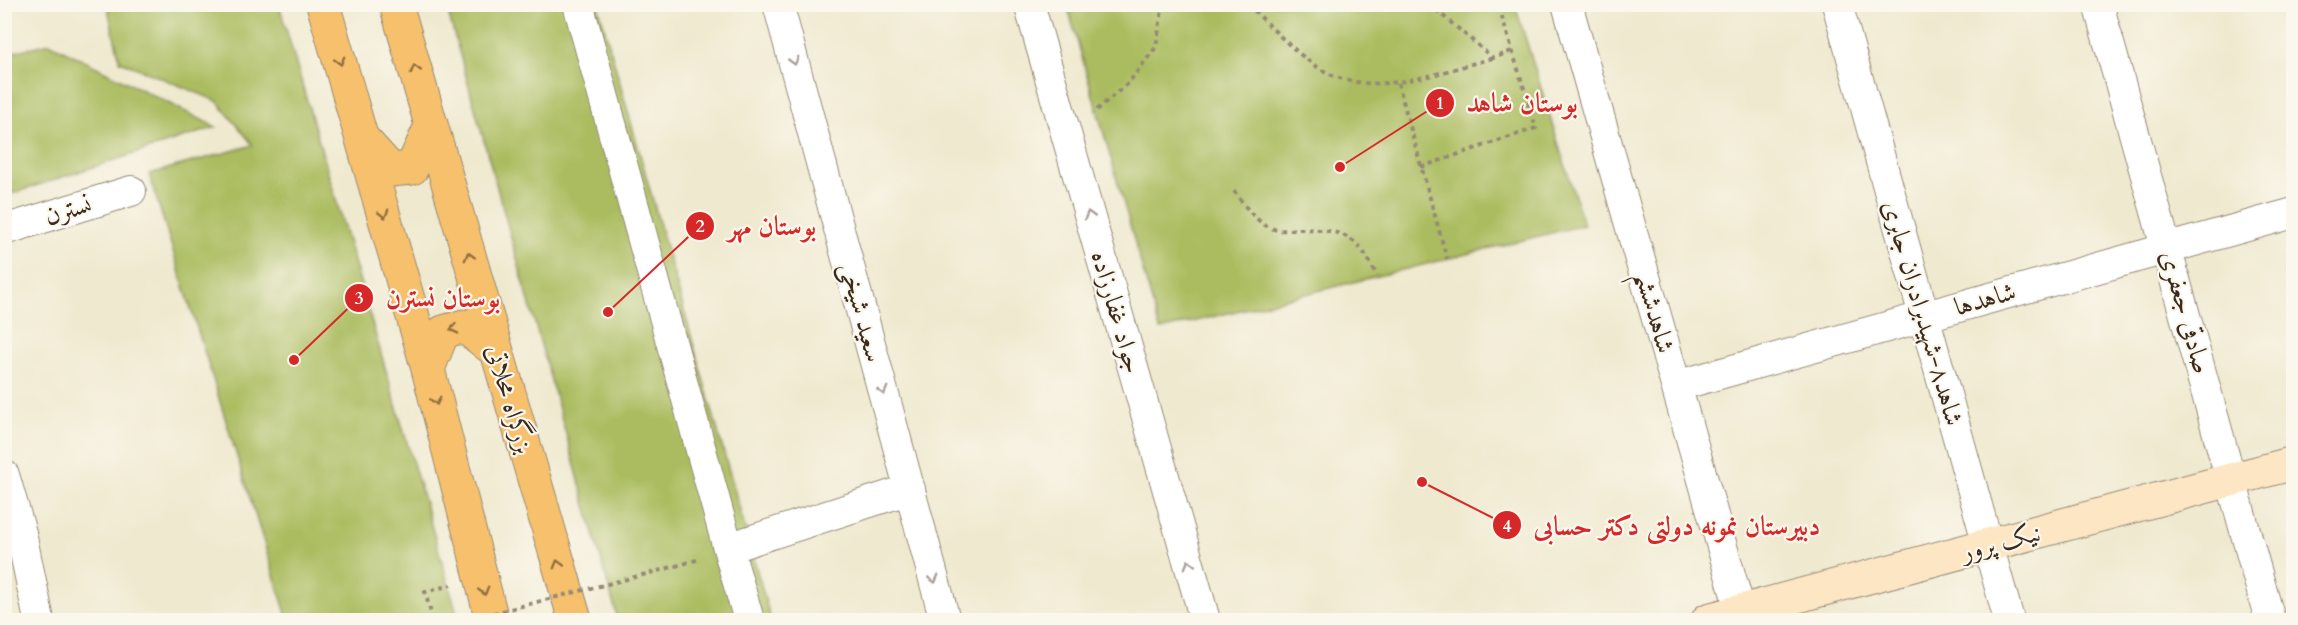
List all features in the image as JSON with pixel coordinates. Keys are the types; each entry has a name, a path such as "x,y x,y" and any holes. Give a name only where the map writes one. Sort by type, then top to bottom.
{"highway":[{"path":"323,4 428,369 492,621"},
{"name":"بزرگراه محلاتی","path":"396,4 574,621"},
{"path":"362,137 391,170 412,168 431,126"},
{"path":"428,369 443,332 464,326 497,352"}],"street":[{"path":"578,4 749,621"},
{"name":"سعید شیخی","path":"778,4 945,621"},
{"name":"جواد غفارزاده","path":"1029,4 1205,621"},
{"name":"شاهدششم","path":"1567,4 1742,616"},
{"name":"شاهد۸-شهیدبرادران جابری","path":"1837,4 2009,621"},
{"name":"صادقی جعفری","path":"2098,4 2233,480 2270,621"},
{"name":"نسترن","path":"4,230 130,191"},
{"name":"شاهدها","path":"1676,386 2294,213"},
{"name":"نیک پرور","path":"1708,621 1742,616 1988,545 2294,464"},
{"path":"4,476 13,536 39,621"},
{"path":"728,548 910,489"}],"path":[{"path":"1097,110 1130,81 1156,47 1163,4"},
{"path":"1248,4 1317,67 1351,82 1398,83 1512,51"},
{"path":"1429,4 1493,58"},
{"path":"1421,167 1536,128 1498,4"},
{"path":"1398,83 1447,259"},
{"path":"1234,191 1250,212 1276,230 1320,230 1345,236 1365,251 1377,276"},
{"path":"467,621 696,561"},
{"path":"425,592 433,621"}],"green space":[{"path":"107,5 279,5 459,620 288,620 149,174 253,145 217,101 120,61"},
{"path":"446,5 598,5 771,620 618,620"},
{"path":"1067,5 1515,5 1584,225 1160,330"},
{"path":"49,43 216,127 5,196 5,54"}],"place":[{"name":"بوستان شاهد","path":"1340,167"},
{"name":"بوستان مهر","path":"608,312"},
{"name":"بوستان نسترن","path":"294,360"},
{"name":"دبیرستان نمونه دولتی دکتر حسابی","path":"1422,482"}]}
